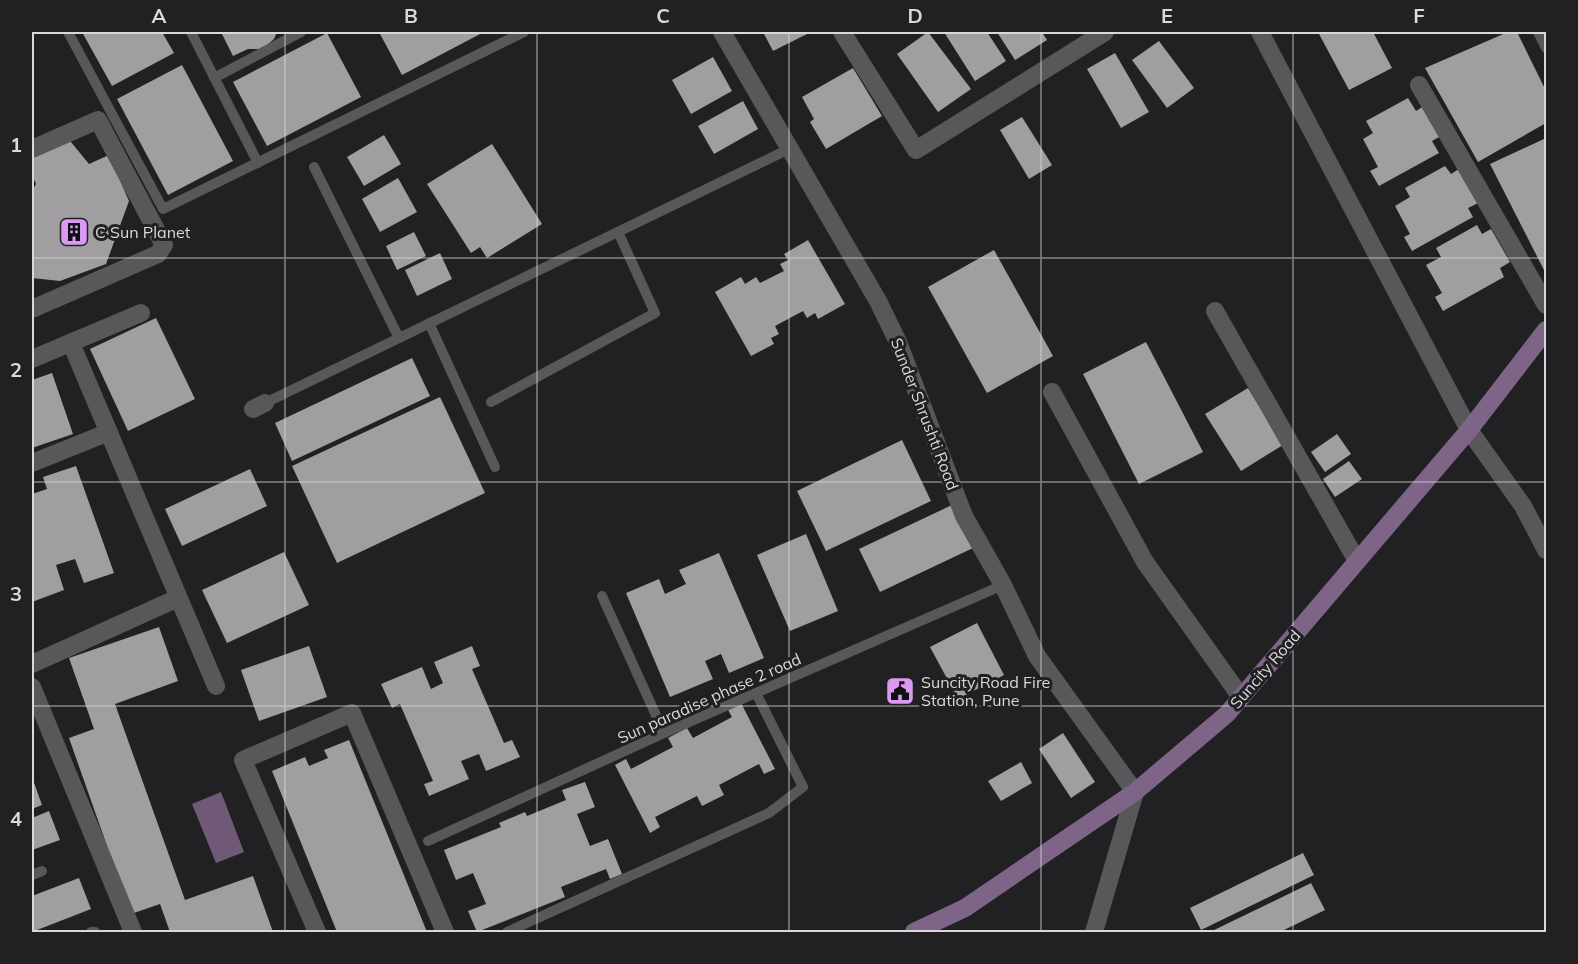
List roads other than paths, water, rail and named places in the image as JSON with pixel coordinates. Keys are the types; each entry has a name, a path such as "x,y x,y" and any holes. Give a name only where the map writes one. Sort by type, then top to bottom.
{"street":[{"name":"Sunder Shrushti Road","path":"722,32 878,301 898,342 964,516 1003,585 1036,656 1135,792"},
{"path":"842,32 915,150 1105,32"},
{"path":"1260,32 1469,430 1523,506 1546,550"},
{"path":"1419,85 1546,305"},
{"path":"32,149 98,120 164,245 158,254 32,309"},
{"path":"1215,311 1357,561"},
{"path":"32,359 141,313"},
{"name":"Suncity Road","path":"914,933 965,908 1135,792 1227,714 1469,430 1546,330"},
{"path":"71,343 216,686"},
{"path":"1052,392 1146,562 1241,697"},
{"path":"32,464 109,432"},
{"path":"32,664 178,598"},
{"path":"32,687 133,933"},
{"path":"317,933 243,760 352,713 445,933"},
{"path":"1094,933 1135,792"}],"lane":[{"path":"68,32 163,209 524,32"},
{"path":"190,32 258,163"},
{"path":"214,78 301,32"},
{"path":"1538,32 1546,48"},
{"path":"259,406 789,148"},
{"path":"314,168 399,338"},
{"path":"491,402 655,313 618,232"},
{"path":"429,323 495,467"},
{"name":"Sun paradise phase 2 road","path":"428,841 664,733 1003,585"},
{"path":"602,596 664,733"},
{"path":"507,933 768,813 803,787 756,693"}],"place":[{"name":"C Sun Planet","path":"74,232"},
{"name":"Suncity Road Fire Station, Pune","path":"900,691"}]}
